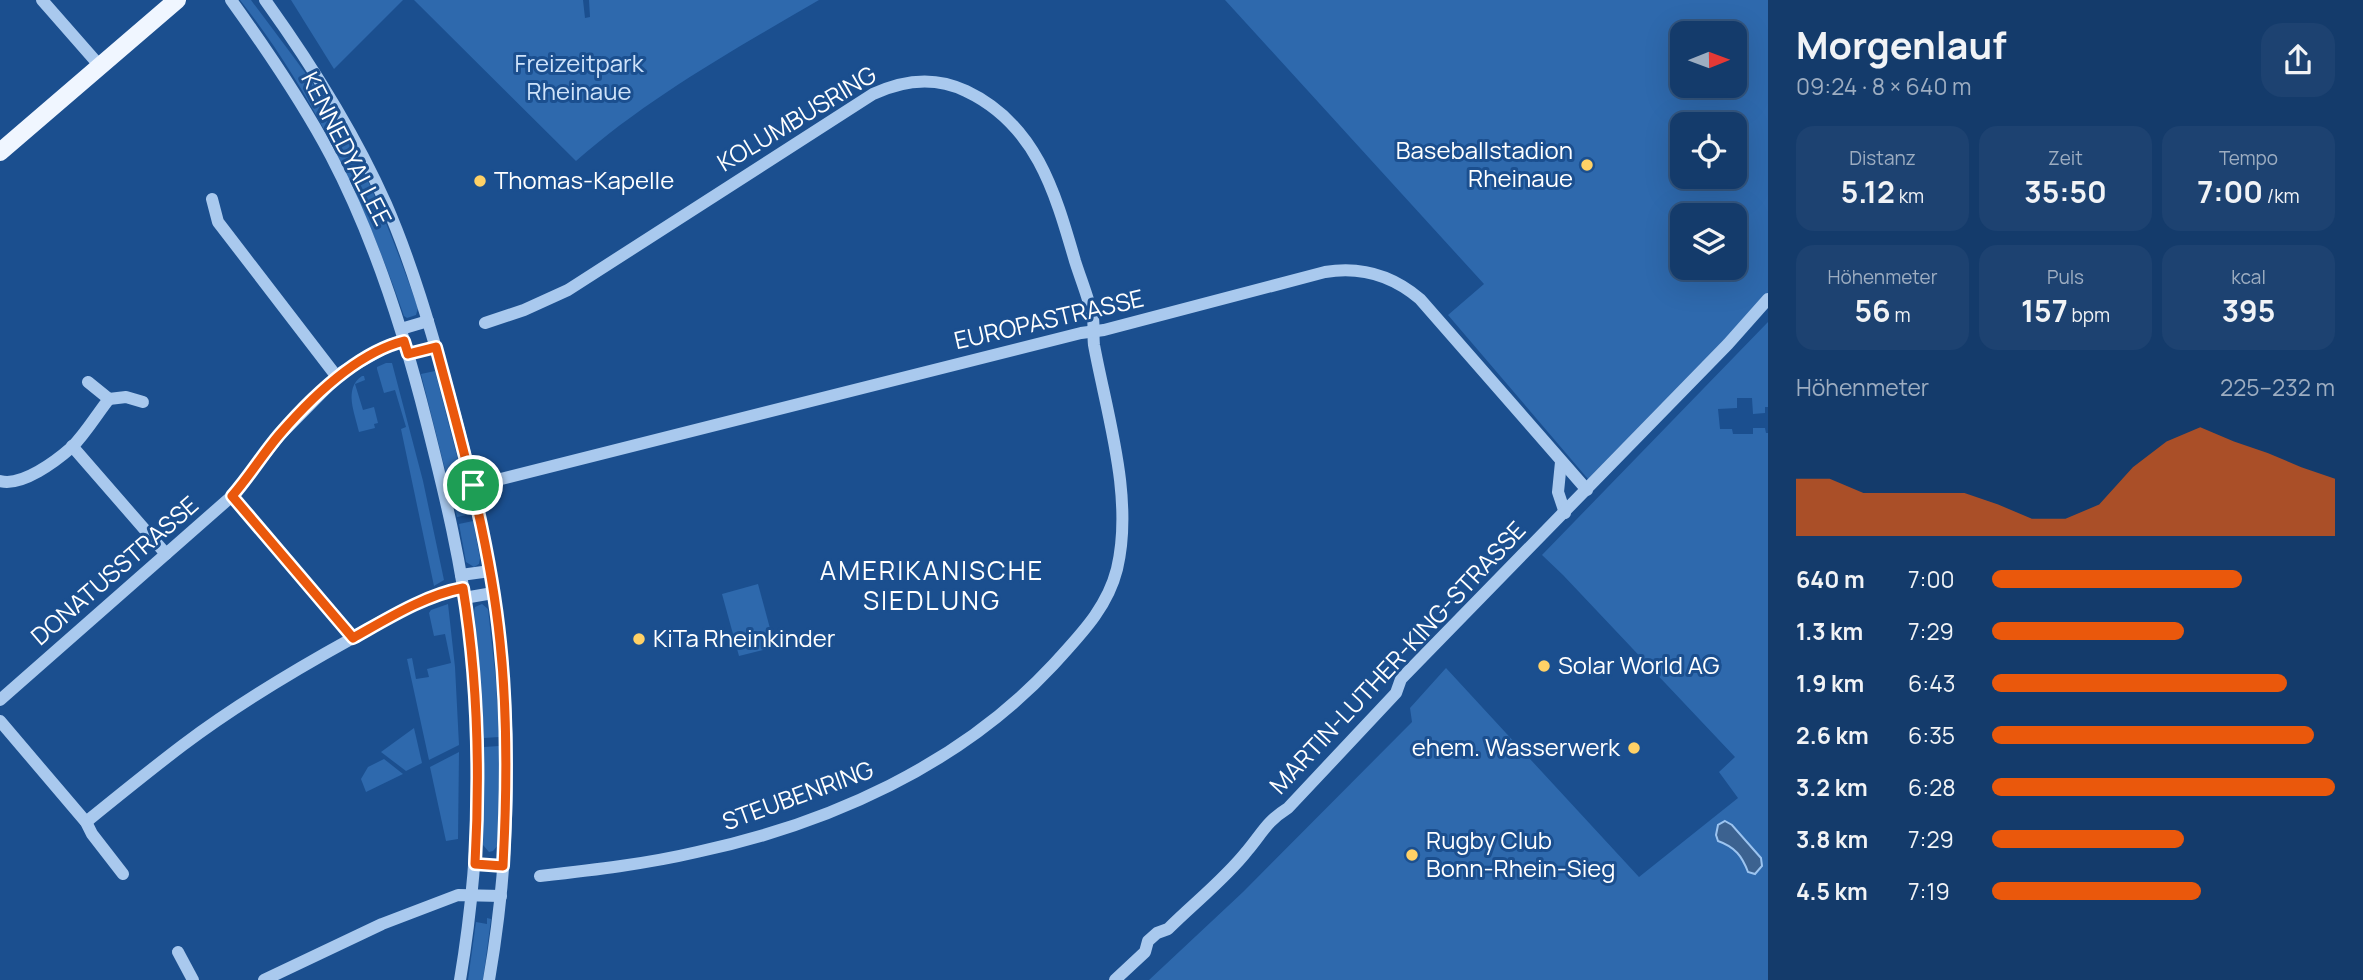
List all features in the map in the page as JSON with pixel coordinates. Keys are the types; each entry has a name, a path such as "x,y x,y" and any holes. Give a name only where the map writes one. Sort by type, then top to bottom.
{"main road":[{"path":"0,152 177,0"}],"street":[{"path":"42,0 99,65"},
{"name":"KENNEDYALLEE","path":"231,0 282,71 332,158 378,261 404,341 444,489 463,587 476,707 478,807 475,864 460,980"},
{"name":"KENNEDYALLEE","path":"265,0 330,97 386,204 428,321 473,485 490,571 500,643 506,732 507,770 501,896 489,980"},
{"name":"KOLUMBUSRING","path":"485,323 524,310 568,290 873,94 891,85 921,81 950,85 977,96 1002,113 1019,131 1042,169 1056,201 1093,320 1093,332"},
{"path":"212,200 218,222 337,377"},
{"name":"EUROPASTRASSE","path":"473,485 1337,270 1363,271 1405,286 1420,299 1587,490"},
{"name":"MARTIN-LUTHER-KING-STRASSE","path":"1115,980 1145,952 1148,941 1157,933 1168,929 1247,851 1261,830 1288,808 1396,693 1401,679 1565,513 1768,299"},
{"path":"404,341 428,321"},
{"name":"STEUBENRING","path":"540,876 635,864 698,852 768,833 859,801 933,761 986,726 1032,686 1083,633 1108,595 1117,569 1123,504 1093,332"},
{"path":"404,341 436,347"},
{"name":"DONATUSSTRASSE","path":"0,699 232,496 279,436 337,377 392,344 404,341"},
{"path":"88,382 109,399"},
{"path":"0,481 27,478 72,446 109,399 126,397 143,402"},
{"path":"72,446 166,554"},
{"path":"1561,462 1558,492 1565,513"},
{"path":"232,496 353,638"},
{"path":"86,822 184,744 288,674 420,603 463,587 490,571"},
{"path":"463,587 493,593"},
{"path":"0,721 86,822 123,874"},
{"path":"475,864 503,866"},
{"path":"264,980 382,924 458,895 501,896"},
{"path":"178,952 193,980"}],"green space":[{"path":"240,0 251,0 313,84 345,136 390,233 418,308 416,315 407,318 404,316 372,232 335,151 291,73"},
{"path":"291,0 403,0 334,69"},
{"name":"Freizeitpark Rheinaue","path":"414,0 583,0 585,18 590,17 589,0 819,0 663,95 576,161"},
{"path":"1225,0 1768,0 1768,295 1588,479 1448,315 1484,284"},
{"path":"1768,322 1768,407 1765,407 1765,413 1753,414 1752,398 1737,398 1737,408 1718,409 1720,429 1732,429 1733,434 1753,434 1753,428 1765,428 1768,433 1768,980 1149,980 1243,892 1412,722 1410,708 1446,668 1639,877 1738,798 1719,772 1735,757 1542,555"},
{"path":"386,363 392,363 423,481 444,580 434,586 401,429 406,427 395,390 384,393 377,369"},
{"path":"435,371 472,514 457,517 421,374"},
{"path":"362,376 365,380 355,384 363,410 374,407 378,423 374,424 375,428 359,432 352,394 353,388 356,381"},
{"path":"473,521 480,558 479,564 474,567 466,562 459,524"},
{"path":"758,584 775,647 739,656 722,594"},
{"path":"448,604 459,745 429,760 407,659 412,658 416,679 429,677 427,669 451,663 445,634 434,636 429,613"},
{"path":"482,604 488,609 499,737 484,738 474,611 475,607"},
{"path":"414,728 422,763 406,771 381,752"},
{"path":"499,746 498,845 489,852 483,845 484,747"},
{"path":"459,752 458,839 446,841 430,767"},
{"path":"384,759 403,774 366,792 361,779 368,767"},
{"path":"487,918 491,919 483,980 468,980 476,922 487,924"}],"shaded area":[{"path":"1725,821 1732,825 1761,858 1762,866 1755,874 1748,872 1733,849 1718,841 1718,825"}],"place":[{"name":"Baseballstadion Rheinaue","path":"1587,165"},
{"name":"Thomas-Kapelle","path":"480,181"},
{"name":"KiTa Rheinkinder","path":"639,639"},
{"name":"Solar World AG","path":"1544,666"},
{"name":"ehem. Wasserwerk","path":"1634,748"},
{"name":"Rugby Club Bonn-Rhein-Sieg","path":"1412,855"}],"district":[{"name":"AMERIKANISCHE SIEDLUNG","path":"932,586"}],"route":[{"path":"404,341 408,354 436,347 473,485 490,571 500,643 507,770 503,866 475,864 478,807 476,707 463,588 450,590 420,603 353,638 232,496 279,436 342,372 392,344 404,341"}]}
